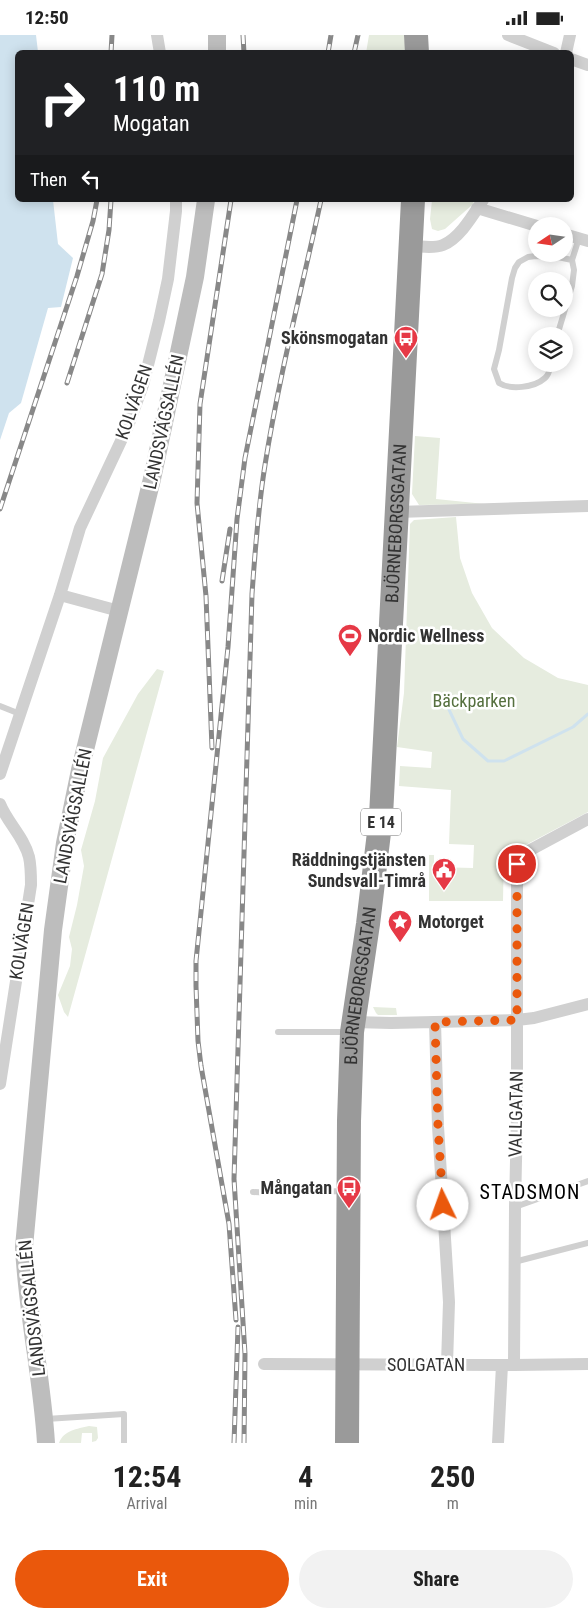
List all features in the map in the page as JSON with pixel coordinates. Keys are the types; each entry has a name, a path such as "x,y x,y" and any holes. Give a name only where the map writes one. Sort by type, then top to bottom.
{"highway":[{"path":"416,35 417,50"},
{"name":"BJÖRNEBORGSGATAN","path":"347,1443 350,1076 353,1027 382,815 413,202"}],"main road":[{"path":"217,35 217,50"},
{"name":"LANDSVÄGSALLÉN","path":"46,1443 27,1292 24,1247 53,930 64,843 80,770 152,479 195,277 206,202"}],"street":[{"path":"157,35 160,50"},
{"path":"508,35 546,50"},
{"path":"567,50 570,35"},
{"path":"574,60 588,65"},
{"name":"KOLVÄGEN","path":"0,774 60,595 80,528 128,426 143,385 168,279 176,202"},
{"path":"411,245 444,245 457,235 480,204 528,223"},
{"path":"397,512 588,506"},
{"path":"60,595 119,611"},
{"name":"KOLVÄGEN","path":"0,804 29,856 31,885 0,1084"},
{"name":"VALLGATAN","path":"498,1443 508,1365 514,1261 517,864 521,855 588,819"},
{"path":"353,1027 517,1020 534,1018 588,1004"},
{"path":"435,1022 438,1126 449,1302 448,1364"},
{"name":"SOLGATAN","path":"264,1364 588,1364"}],"lane":[{"path":"573,259 583,239"},
{"path":"528,257 519,262 512,277 494,369 499,383 504,386 517,387 533,384 544,379 549,372"},
{"path":"560,327 572,286 574,270 572,262"},
{"path":"0,706 20,714"},
{"path":"278,1032 353,1027"},
{"path":"515,1207 588,1181"},
{"path":"253,1192 349,1191"},
{"path":"514,1261 588,1243"},
{"path":"44,1419 124,1414 124,1443"}],"green space":[{"path":"369,35 404,35 406,50 366,50"},
{"path":"432,202 474,202 445,229 438,231 432,229 430,219"},
{"path":"415,436 440,438 436,499 485,504 419,505 412,494"},
{"name":"Bäckparken","path":"456,517 460,558 472,593 492,628 524,658 558,678 588,685 588,812 518,849 504,849 503,901 429,901 429,855 434,855 434,867 473,868 474,845 449,844 451,790 399,786 400,766 431,768 432,752 397,747 404,693 410,524 414,520"},
{"path":"157,669 164,671 68,1017 64,1012 58,995 70,966 72,949 69,937 84,866 81,850 95,801 103,758 138,694"},
{"path":"373,1007 396,1008 397,1015 378,1015"},
{"path":"89,1426 97,1427 98,1438 96,1441 92,1442 92,1433 82,1433 81,1443 59,1443 64,1435 76,1429"}],"water":[{"path":"0,35 36,35 38,50 15,50 15,202 53,202 58,244 73,258 61,307 48,308 21,403 9,413 0,440"}],"waterway":[{"path":"442,695 463,739 488,761 504,761 573,727 588,714"}],"railway":[{"path":"111,50 112,35"},
{"path":"243,35 244,50"},
{"path":"328,50 331,35"},
{"path":"355,50 358,35"},
{"path":"0,509 77,276 97,202"},
{"path":"67,383 102,274 109,230 111,202"},
{"path":"212,748 206,596 197,503 200,404 231,202"},
{"path":"236,1320 229,1224 198,1041 196,961 228,647 237,519 245,458 297,202"},
{"path":"244,1443 245,1354 234,1179 252,594 260,497 265,465 284,365 321,202"},
{"path":"222,581 230,529"},
{"path":"234,1443 238,1327"}],"place":[{"name":"Skönsmogatan","path":"406,359"},
{"name":"Nordic Wellness","path":"350,657"},
{"name":"Räddningstjänsten Sundsvall-Timrå","path":"444,891"},
{"name":"Motorget","path":"400,943"},
{"name":"Mångatan","path":"349,1209"}],"district":[{"name":"STADSMON","path":"530,1192"}],"route":[{"path":"443,1205 438,1126 435,1022 517,1020 517,864"}]}
